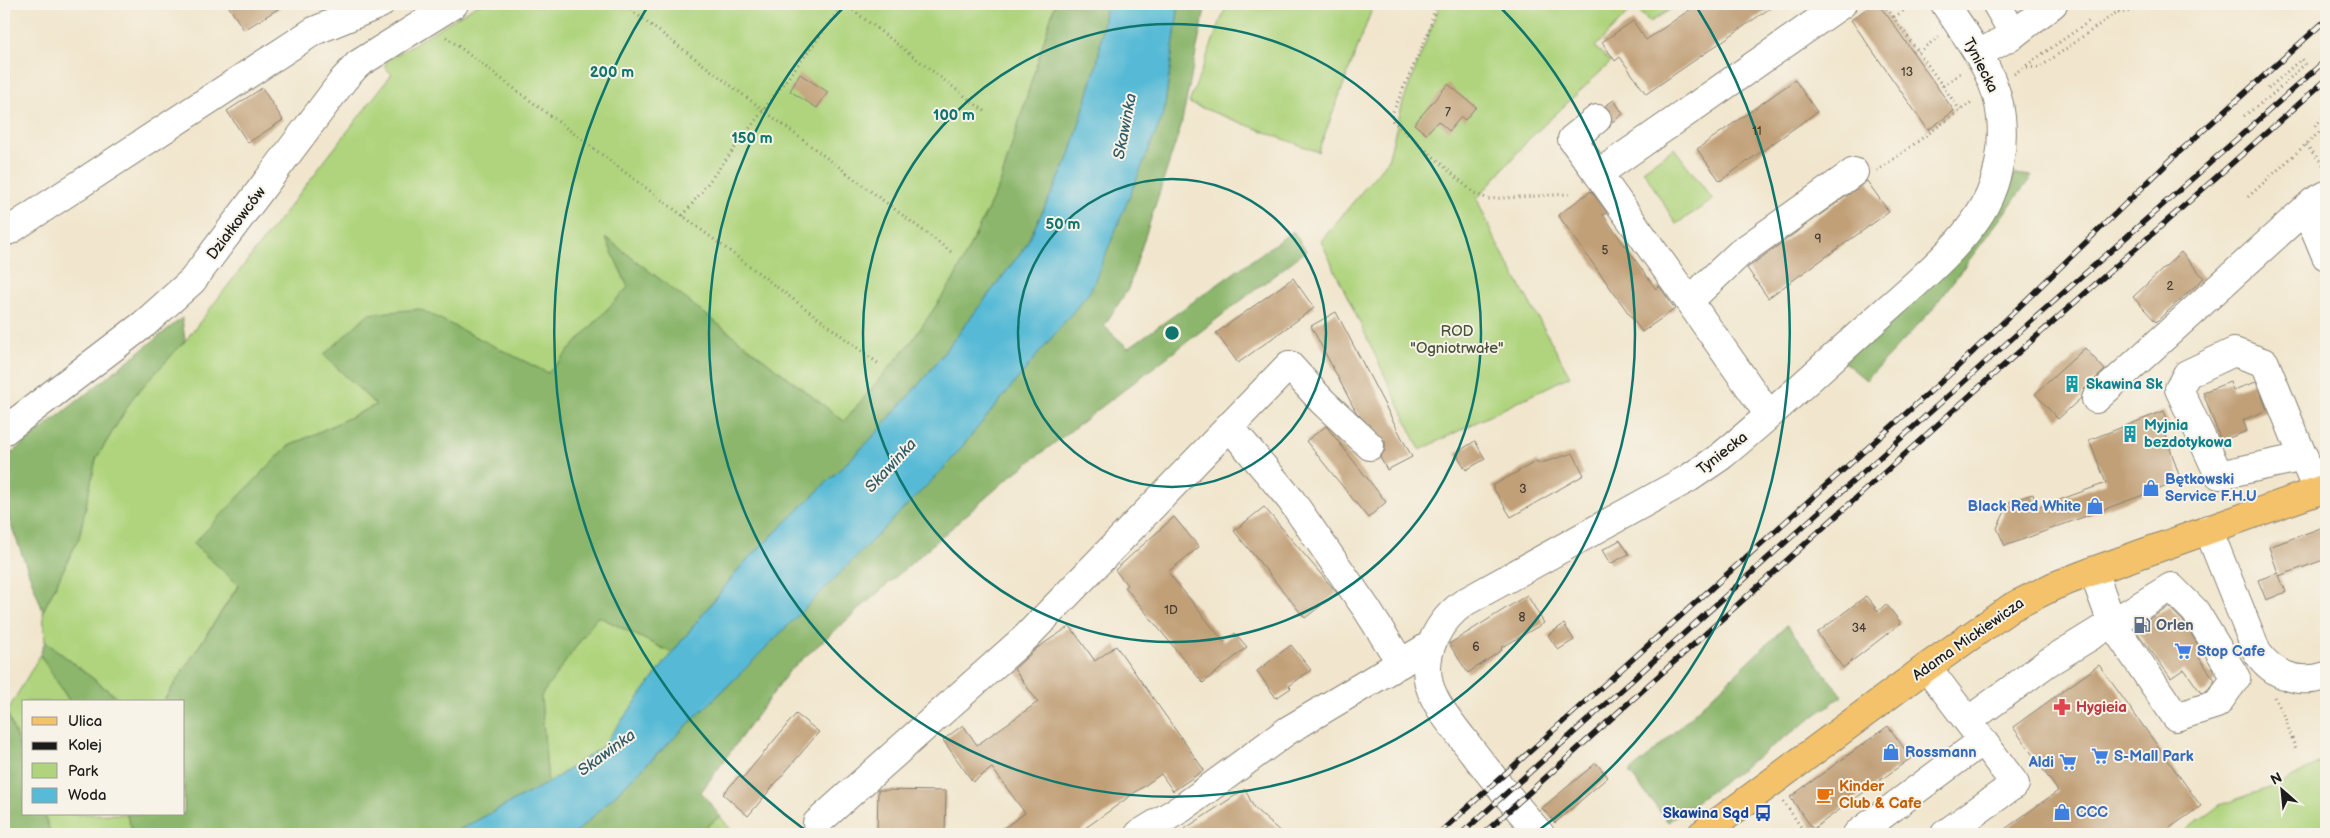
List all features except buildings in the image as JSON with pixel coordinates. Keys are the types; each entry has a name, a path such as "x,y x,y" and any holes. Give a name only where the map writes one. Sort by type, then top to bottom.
{"main road":[{"name":"Adama Mickiewicza","path":"1713,831 1927,666 2012,607 2046,590 2093,571 2322,489"}],"street":[{"path":"4,232 10,230 314,31 380,4"},
{"name":"Działkowców","path":"4,430 144,324 192,281 344,78 358,64 454,4"},
{"path":"1598,174 1842,4"},
{"name":"Tyniecka","path":"1540,834 1487,772 1434,698 1428,673 1431,645 1443,621 1464,602 1689,478 1720,457 1907,291 1966,233 1978,218 1993,188 2001,154 2001,116 1995,85 1979,54 1944,4"},
{"path":"1998,4 2014,34"},
{"path":"1979,54 2014,34 2053,4"},
{"path":"1597,119 1572,139 1769,415"},
{"path":"1689,301 1740,253 1854,172"},
{"path":"2096,399 2313,202 2326,195"},
{"path":"2314,227 2326,256"},
{"path":"2304,457 2219,475 2179,390 2187,374 2234,352 2265,363 2304,457 2322,489"},
{"path":"817,823 1027,636 1289,365 1322,401 1370,446"},
{"path":"1230,426 1291,500 1366,608 1401,663"},
{"path":"2208,530 2257,652 2264,663 2272,670 2293,678 2320,678 2326,676"},
{"path":"1857,834 1975,731 2048,663 2112,623 2171,587 2196,611 2236,678 2217,704 2176,717 2112,623 2093,571"},
{"path":"1139,834 1182,808 1287,731 1431,645"},
{"path":"1927,666 2015,784 1946,834"}],"path":[{"path":"623,4 954,254"},
{"path":"683,216 845,4 987,113"},
{"path":"1436,4 1428,31 1392,114 1393,121 1474,193 1488,199 1569,194"},
{"path":"1884,4 1960,110"},
{"path":"1894,18 1914,4"},
{"path":"2091,20 2026,67 2039,68 2128,4"},
{"path":"2117,13 2132,11 2140,4"},
{"path":"446,37 879,364"},
{"path":"2244,116 2273,94 2306,64 2301,59 2268,89"},
{"path":"1854,172 1873,174 1995,85"},
{"path":"2315,126 2326,115"},
{"path":"2248,197 2326,126"},
{"path":"2306,146 2326,168"},
{"path":"2274,696 2284,715 2296,750"},
{"path":"1780,796 1806,834"}],"green space":[{"path":"478,4 1055,4 1000,184 953,281 912,341 844,421 606,238 628,287 548,373 420,310 324,355 376,405 287,447 194,545 239,584 164,700 120,700 45,641 43,611 79,538 96,459 134,396 185,341 392,74 384,67 388,60"},
{"path":"1055,4 1106,4 1098,60 1069,158 1025,247 926,376 870,440 742,565 672,653 598,616 541,696 548,783 451,834 134,834 127,816 185,816 185,700 164,700 239,585 193,544 287,447 376,405 324,355 368,314 420,309 548,373 628,287 605,237 844,421 912,341 953,281 1000,184"},
{"path":"1179,4 1206,4 1181,126 1128,289 1104,326 1128,348 1293,231 1306,251 1006,480 790,670 701,792 720,816 698,834 575,834 744,670 1164,113"},
{"path":"1227,4 1374,4 1318,152 1189,103"},
{"name":"ROD \"Ogniotrwałe\"","path":"1440,4 1679,4 1650,22 1634,7 1595,47 1611,62 1528,140 1477,199 1494,238 1570,376 1420,450 1321,241 1388,160 1403,102"},
{"path":"1674,148 1713,200 1676,224 1643,170"},
{"path":"2015,174 2032,176 1931,311 1866,380 1844,362 1988,221"},
{"path":"182,318 185,341 134,396 96,459 79,538 43,611 4,506 4,459"},
{"path":"598,616 672,653 602,747 548,783 540,696"},
{"path":"1787,625 1842,696 1668,822 1629,772 1649,756"},
{"path":"45,641 120,700 69,700 40,655"},
{"path":"40,655 69,700 22,700 22,753 7,712"},
{"path":"7,712 22,753 22,816 45,816 51,834 4,834 4,716"},
{"path":"2326,759 2326,834 2180,834 2220,805 2281,784"},
{"path":"45,816 127,816 134,834 51,834"},
{"path":"720,816 734,834 698,834"}],"water":[{"name":"Skawinka","path":"1106,4 1179,4 1164,113 1091,290 947,465 744,670 575,834 451,834 548,783 602,747 672,653 742,565 870,440 926,376 1025,247 1069,158 1098,60"}],"railway":[{"path":"1438,834 1951,373 2177,154 2326,20"},
{"path":"1461,834 2008,342 2326,60"},
{"path":"1483,834 1985,382 2326,80"}],"place":[{"name":"Skawina Sk","path":"2072,384"},
{"name":"Myjnia bezdotykowa","path":"2130,434"},
{"name":"Bętkowski Service F.H.U","path":"2151,488"},
{"name":"Black Red White","path":"2095,506"},
{"name":"Orlen","path":"2142,625"},
{"name":"Stop Cafe","path":"2183,651"},
{"name":"Hygieia","path":"2062,707"},
{"name":"Rossmann","path":"1891,752"},
{"name":"S-Mall Park","path":"2100,756"},
{"name":"Aldi","path":"2068,762"},
{"name":"Kinder Club & Cafe","path":"1825,795"},
{"name":"CCC","path":"2062,812"},
{"name":"Skawina Sąd","path":"1763,813"}]}
